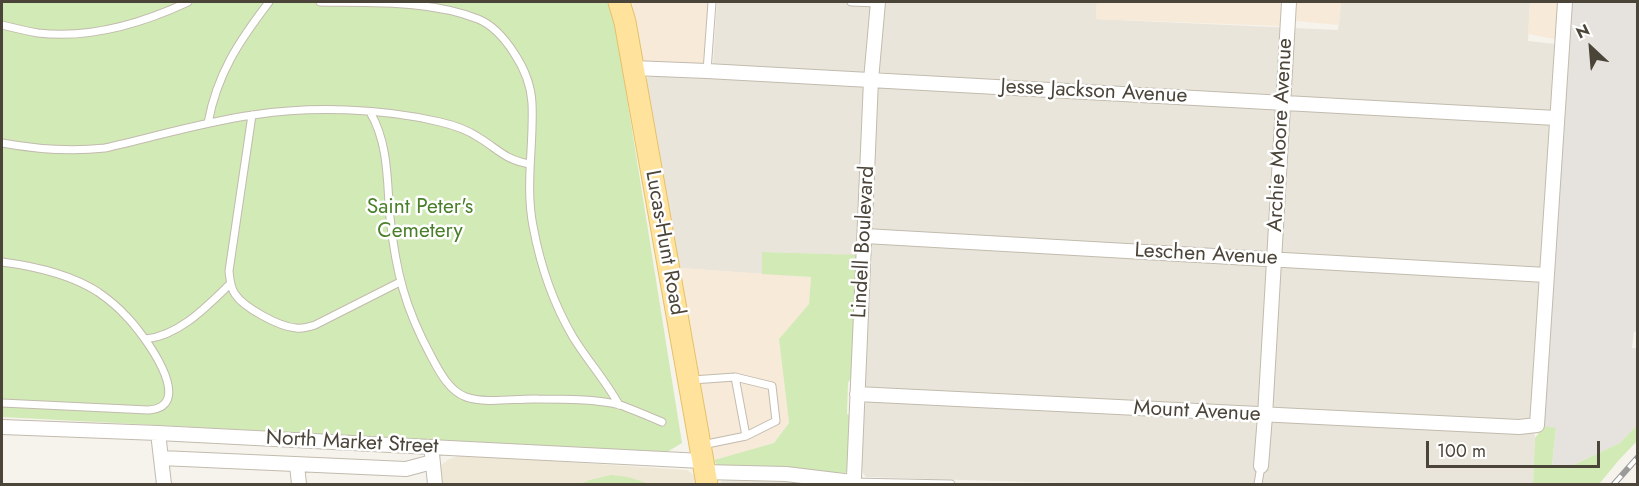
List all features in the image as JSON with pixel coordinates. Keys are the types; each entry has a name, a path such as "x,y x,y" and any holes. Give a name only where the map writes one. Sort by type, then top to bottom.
{"main road":[{"name":"Lucas-Hunt Road","path":"619,2 625,22 703,466"}],"street":[{"name":"Lindell Boulevard","path":"853,483 871,80 878,2"},
{"name":"Archie Moore Avenue","path":"1261,466 1289,2"},
{"path":"1546,274 1565,2"},
{"name":"Jesse Jackson Avenue","path":"633,68 1556,118"},
{"name":"Leschen Avenue","path":"865,237 1546,274"},
{"name":"Mount Avenue","path":"857,394 1519,428 1537,425 1546,274"},
{"name":"North Market Street","path":"2,427 158,433 432,455 703,466 853,483"},
{"path":"158,433 164,484"},
{"path":"161,458 406,469 432,455 435,484"},
{"path":"297,465 299,484"}],"lane":[{"path":"2,25 39,33 70,34 98,31 164,13 188,2"},
{"path":"208,123 213,97 220,78 232,55 269,2"},
{"path":"320,2 435,6 479,19 493,28 519,60 530,87 532,104 530,203 533,226 548,281 573,338 611,390 619,405"},
{"path":"707,71 712,2"},
{"path":"851,2 878,2"},
{"path":"2,143 27,148 89,150 252,115 298,111 370,112 397,114 459,127 476,135 506,158 530,164"},
{"path":"370,112 378,125 383,146 392,230 403,295 417,331 445,380 464,396 476,399 537,398 619,405 662,422"},
{"path":"252,115 230,259 230,284 241,301 264,316 294,328 315,325 400,282"},
{"path":"2,262 46,271 95,291 126,316 146,339 164,372 169,396 163,406 148,410 2,403"},
{"path":"146,339 160,338 176,330 230,284"},
{"path":"735,377 746,436"},
{"path":"688,380 735,377 772,386 776,421 746,436 703,466"},
{"name":"Archie Moore Avenue","path":"1258,484 1261,466"},
{"path":"853,483 951,484"}],"shaded area":[{"path":"632,2 708,2 703,64 646,62 642,58"},
{"path":"717,2 1097,2 1096,19 1338,30 1341,2 1530,2 1528,41 1555,44 1532,412 1535,438 1533,484 1092,484 866,477 860,463 872,256 763,252 762,274 680,268 645,80 653,76 712,79"},
{"path":"1097,2 1281,2 1280,26 1096,19"},
{"path":"1297,2 1341,2 1339,25 1296,21"},
{"path":"1530,2 1559,2 1555,39 1528,34"},
{"path":"1569,2 1637,2 1638,331 1634,332 1632,348 1637,348 1637,425 1620,443 1569,467 1552,466 1556,429 1537,425"},
{"path":"680,268 811,277 809,304 779,339 789,423 774,443 714,460"},
{"path":"462,455 687,470 694,475 697,484 442,484 440,466 449,459"},
{"path":"721,481 842,484 720,484"}],"green space":[{"name":"Saint Peter's Cemetery","path":"2,2 607,2 615,23 682,443 667,452 2,417"},
{"path":"762,252 859,255 855,371 848,383 847,414 852,416 849,469 845,473 718,467 714,460 774,443 789,423 779,339 809,304 811,277 762,274"},
{"path":"1637,425 1637,441 1599,484 1533,484 1535,438 1544,426 1556,428 1552,465 1569,467 1620,443"},
{"path":"611,475 628,477 650,484 580,484"}],"railway":[{"path":"1614,484 1638,457"}]}
